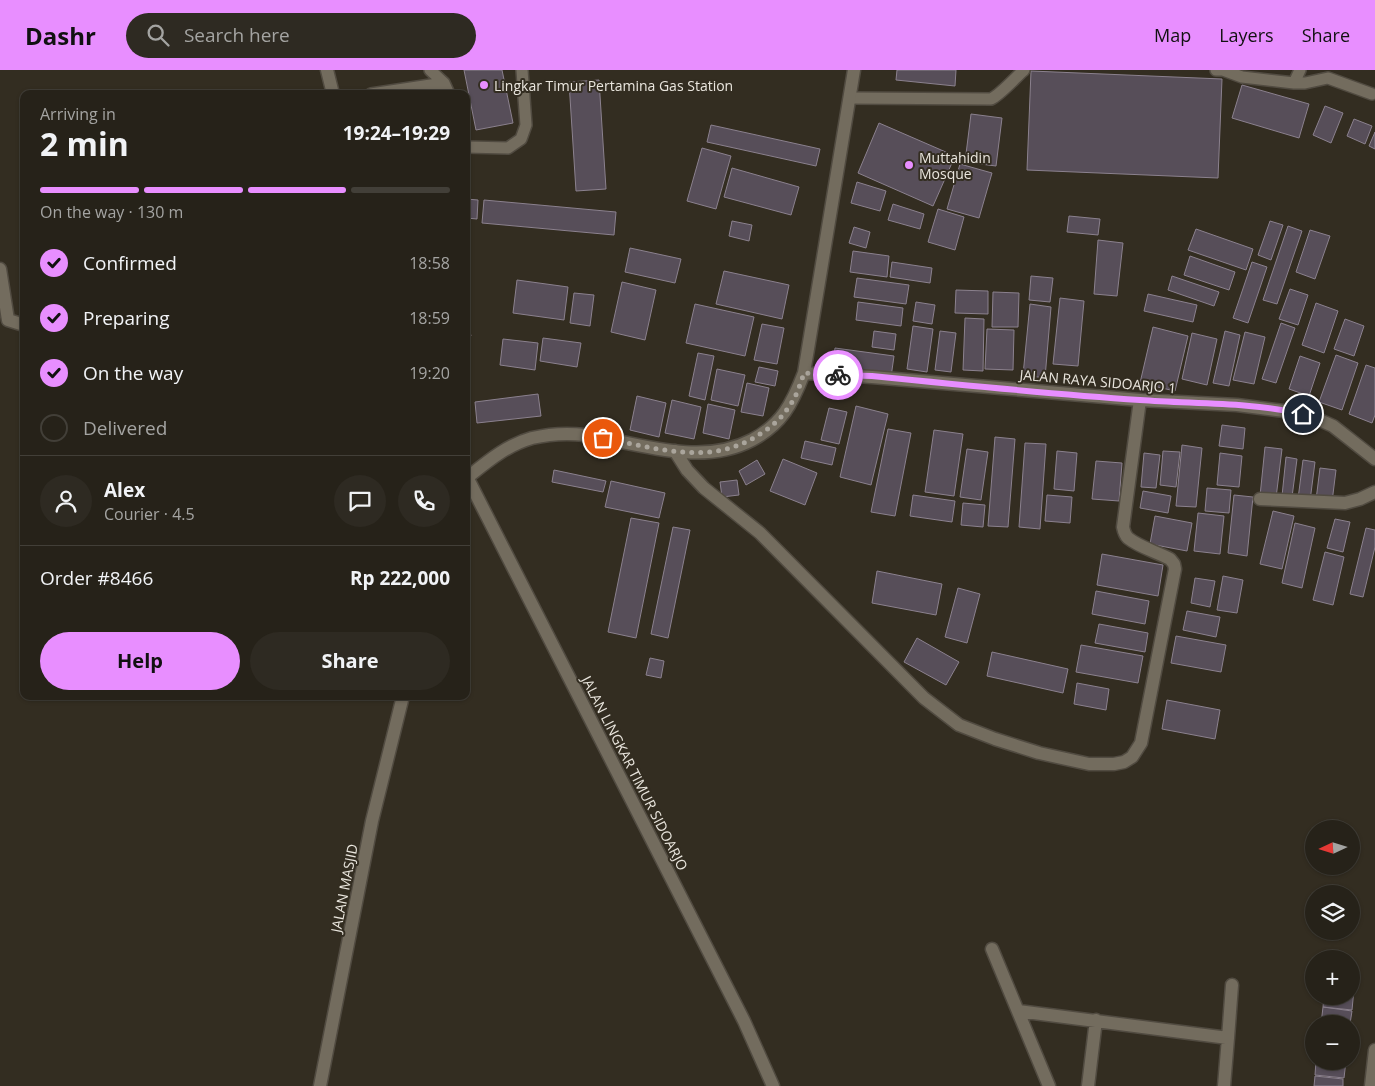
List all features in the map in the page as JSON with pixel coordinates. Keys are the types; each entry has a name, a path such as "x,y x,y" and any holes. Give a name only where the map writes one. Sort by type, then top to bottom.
{"street":[{"path":"327,70 332,90"},
{"path":"470,475 499,453 532,438 556,435 585,435 675,451 708,453 739,446 768,430 779,419 789,407 804,373 854,70"},
{"path":"0,269 4,324 20,325"},
{"name":"JALAN RAYA SIDOARJO 1","path":"804,373 872,376 1140,400 1237,405 1292,412 1313,417 1332,426 1375,459"},
{"path":"675,451 687,470 704,488 760,533 924,698 959,725 995,740 1039,753 1089,764 1114,764 1132,758 1141,743 1175,569 1170,559 1128,538 1124,532 1123,527 1140,400"},
{"name":"JALAN LINGKAR TIMUR SIDOARJO","path":"470,483 744,1021 773,1086"},
{"path":"1260,500 1345,503 1375,492"},
{"name":"JALAN MASJID","path":"320,1086 372,821 403,700"},
{"path":"992,949 1049,1086"},
{"path":"1224,1086 1232,985"},
{"path":"1018,1011 1228,1038"},
{"path":"1088,1086 1096,1020"},
{"path":"1371,1086 1375,1050"}],"lane":[{"path":"430,70 444,82 447,90"},
{"path":"470,147 508,148 520,139 526,125 522,70"},
{"path":"850,98 991,99 997,96 1024,70"},
{"path":"1216,70 1223,70 1242,77 1294,83 1305,83 1328,78 1372,94"},
{"path":"1294,83 1300,70"},
{"path":"395,90 444,82"}],"building":[{"path":"464,70 502,70 513,123 476,130 470,90 468,90"},
{"path":"897,70 956,70 955,86 896,80"},
{"path":"1031,71 1222,79 1218,178 1027,170"},
{"path":"599,80 606,189 576,191 569,82"},
{"path":"1242,85 1309,104 1299,138 1232,118"},
{"path":"1325,106 1343,113 1331,143 1313,135"},
{"path":"971,114 1002,118 996,166 965,162"},
{"path":"1354,119 1372,126 1365,144 1347,136"},
{"path":"879,123 955,156 933,206 858,173"},
{"path":"711,125 820,149 816,166 707,142"},
{"path":"1375,132 1375,149 1369,146"},
{"path":"702,148 731,156 716,209 687,201"},
{"path":"960,164 992,173 979,218 947,209"},
{"path":"732,168 799,187 791,215 724,197"},
{"path":"857,182 886,191 880,211 851,203"},
{"path":"470,199 478,200 477,219 470,218"},
{"path":"484,200 616,212 614,235 482,223"},
{"path":"893,204 924,214 920,229 888,220"},
{"path":"938,209 964,217 955,250 928,242"},
{"path":"1069,216 1100,219 1098,235 1067,232"},
{"path":"732,221 752,225 749,241 729,236"},
{"path":"1270,221 1283,225 1271,260 1258,255"},
{"path":"1288,226 1302,231 1277,304 1263,300"},
{"path":"854,227 870,232 866,248 849,243"},
{"path":"1196,229 1253,249 1246,270 1188,250"},
{"path":"1310,230 1330,236 1315,279 1296,272"},
{"path":"1098,240 1123,243 1117,296 1094,294"},
{"path":"630,248 681,259 675,283 625,272"},
{"path":"853,251 889,256 887,277 850,272"},
{"path":"1190,256 1235,272 1229,290 1184,275"},
{"path":"892,262 932,268 930,283 890,277"},
{"path":"1252,262 1267,267 1248,323 1233,318"},
{"path":"724,271 789,285 782,319 716,304"},
{"path":"1031,276 1053,278 1050,302 1029,300"},
{"path":"1172,276 1219,292 1214,306 1168,290"},
{"path":"857,278 909,285 906,304 854,297"},
{"path":"517,280 568,287 564,320 513,313"},
{"path":"622,282 656,290 645,340 611,332"},
{"path":"1290,289 1308,295 1298,325 1279,319"},
{"path":"956,290 988,291 988,314 955,313"},
{"path":"993,292 1019,293 1018,327 992,327"},
{"path":"574,293 594,295 590,326 570,323"},
{"path":"1148,294 1197,305 1193,322 1144,311"},
{"path":"1060,298 1084,301 1078,366 1053,364"},
{"path":"858,302 903,308 901,326 856,320"},
{"path":"916,302 935,305 932,324 913,321"},
{"path":"1316,303 1338,311 1324,353 1302,345"},
{"path":"695,304 754,317 745,356 686,343"},
{"path":"1030,304 1051,307 1045,378 1023,375"},
{"path":"965,318 984,319 983,371 963,370"},
{"path":"1345,319 1364,326 1354,356 1334,349"},
{"path":"1281,323 1295,328 1276,383 1262,379"},
{"path":"762,324 784,328 777,364 754,360"},
{"path":"913,326 933,329 927,372 907,369"},
{"path":"1153,327 1188,336 1175,391 1140,383"},
{"path":"987,329 1014,330 1013,370 985,369"},
{"path":"874,331 896,334 894,350 872,347"},
{"path":"940,331 956,333 951,372 935,370"},
{"path":"1225,331 1240,335 1229,386 1213,383"},
{"path":"1245,332 1265,337 1254,384 1233,380"},
{"path":"1192,333 1217,339 1207,385 1182,379"},
{"path":"543,338 581,343 577,367 540,361"},
{"path":"503,339 538,343 535,370 500,365"},
{"path":"835,348 894,356 891,377 832,369"},
{"path":"698,353 714,356 705,400 689,396"},
{"path":"1336,355 1358,363 1342,410 1319,402"},
{"path":"1300,356 1320,363 1309,396 1289,389"},
{"path":"1366,365 1375,368 1375,415 1372,423 1349,414"},
{"path":"759,367 778,371 775,386 755,382"},
{"path":"717,369 745,375 738,406 711,400"},
{"path":"747,383 769,388 763,416 741,412"},
{"path":"538,394 541,416 477,423 475,402"},
{"path":"637,396 666,403 659,437 630,430"},
{"path":"672,400 701,407 694,439 665,433"},
{"path":"708,404 735,410 729,439 703,433"},
{"path":"856,406 888,414 871,485 840,477"},
{"path":"829,408 847,412 839,444 821,440"},
{"path":"1222,425 1245,428 1243,449 1219,446"},
{"path":"888,429 911,433 895,516 871,512"},
{"path":"934,430 963,434 954,496 925,492"},
{"path":"995,437 1015,439 1008,527 988,526"},
{"path":"805,441 836,448 832,465 801,458"},
{"path":"1025,443 1046,444 1040,529 1019,527"},
{"path":"1182,445 1202,448 1196,507 1176,506"},
{"path":"1265,447 1282,449 1276,498 1260,496"},
{"path":"967,449 988,452 981,500 960,497"},
{"path":"1057,451 1077,453 1074,491 1054,489"},
{"path":"1163,451 1180,452 1176,487 1160,485"},
{"path":"1144,453 1160,455 1156,488 1141,487"},
{"path":"1220,453 1242,456 1239,487 1217,485"},
{"path":"1286,457 1297,459 1292,497 1282,496"},
{"path":"783,459 817,473 805,505 770,491"},
{"path":"757,460 765,474 746,485 739,471"},
{"path":"1303,460 1315,462 1310,501 1298,499"},
{"path":"1096,461 1122,463 1119,501 1092,499"},
{"path":"1320,468 1336,470 1332,502 1316,500"},
{"path":"554,470 606,481 603,492 552,482"},
{"path":"737,480 739,495 722,497 720,482"},
{"path":"611,481 665,493 659,518 605,507"},
{"path":"1207,488 1231,490 1229,513 1205,511"},
{"path":"1143,491 1171,496 1168,513 1140,508"},
{"path":"913,495 955,501 952,522 910,516"},
{"path":"1047,495 1072,497 1070,523 1045,521"},
{"path":"1234,495 1253,497 1247,556 1228,553"},
{"path":"963,503 985,505 983,527 961,525"},
{"path":"1273,511 1294,516 1282,569 1260,564"},
{"path":"1198,513 1224,516 1220,554 1194,551"},
{"path":"1155,516 1192,523 1187,551 1150,544"},
{"path":"631,518 659,523 636,638 608,632"},
{"path":"1335,519 1350,522 1343,552 1327,548"},
{"path":"1295,523 1315,528 1302,588 1282,583"},
{"path":"673,527 690,530 668,638 651,634"},
{"path":"1366,528 1375,530 1375,547 1363,597 1350,594"},
{"path":"1325,552 1344,557 1333,605 1313,600"},
{"path":"1102,554 1163,565 1158,596 1097,585"},
{"path":"877,571 942,584 936,615 872,603"},
{"path":"1223,576 1243,580 1237,613 1217,610"},
{"path":"1195,578 1215,581 1210,607 1191,603"},
{"path":"958,588 980,594 967,643 945,637"},
{"path":"1096,591 1149,601 1145,624 1092,614"},
{"path":"1187,611 1220,617 1216,637 1183,630"},
{"path":"1099,624 1148,633 1145,652 1095,643"},
{"path":"1176,636 1226,645 1221,672 1171,663"},
{"path":"917,638 959,662 946,685 904,662"},
{"path":"1081,645 1143,656 1138,683 1076,672"},
{"path":"992,652 1068,669 1063,693 987,676"},
{"path":"650,658 664,661 661,678 646,675"},
{"path":"1077,683 1109,689 1106,710 1074,704"},
{"path":"1167,700 1220,710 1215,739 1162,729"},
{"path":"1323,1005 1352,1005 1352,1010 1323,1007"},
{"path":"1323,1007 1352,1011 1351,1015 1322,1015"},
{"path":"1315,1070 1345,1070 1344,1078 1315,1075"},
{"path":"1315,1076 1343,1079 1343,1086 1314,1086"}],"way so far":[{"path":"603,438 675,451 708,453 725,450 739,446 768,430 789,407 804,373 838,375"}],"place":[{"name":"Lingkar Timur Pertamina Gas Station","path":"484,85"},
{"name":"Muttahidin Mosque","path":"909,165"}],"route":[{"path":"838,375 872,376 1140,400 1237,405 1303,414"}]}
